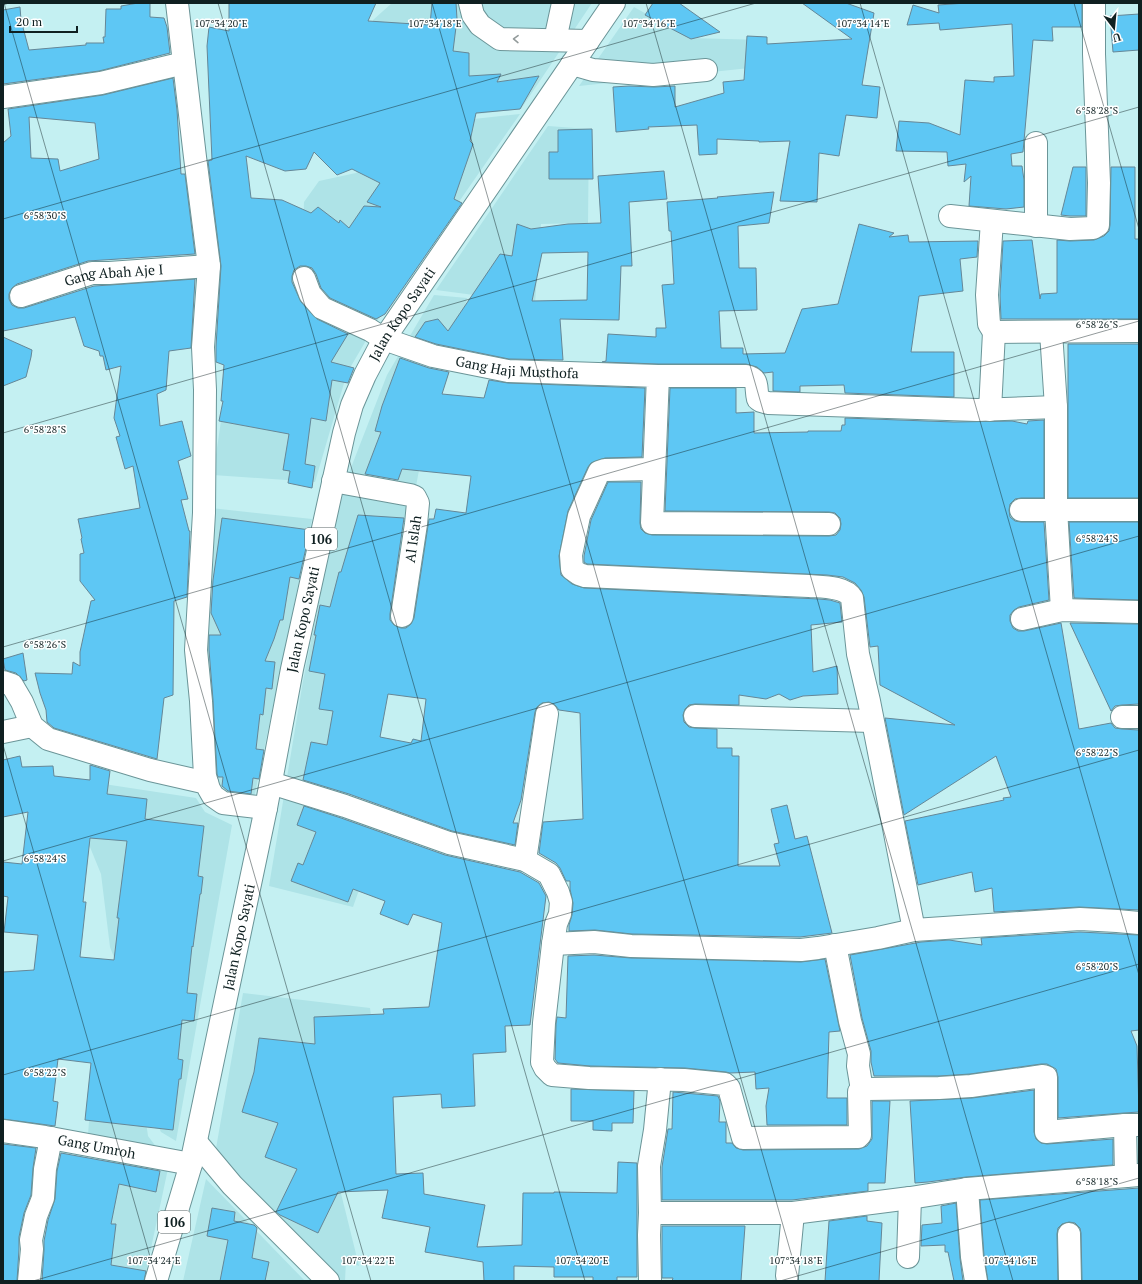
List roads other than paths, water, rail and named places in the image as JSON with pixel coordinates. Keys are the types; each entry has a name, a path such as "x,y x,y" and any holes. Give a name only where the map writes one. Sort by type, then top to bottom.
{"street":[{"path":"177,3 209,266 203,347 205,390 204,513 196,650 201,701 205,776 213,796 223,803 266,808"},
{"path":"470,3 474,15 480,25 500,39 588,41"},
{"path":"555,40 563,3"},
{"name":"Jalan Kopo Sayati","path":"156,1281 194,1150 266,808 292,670 344,433 352,405 365,375 384,339 614,3"},
{"path":"950,216 1070,229 1096,227 1098,223 1099,183 1094,54 1094,3"},
{"path":"3,97 101,83 184,62"},
{"path":"572,64 593,70 653,75 706,70"},
{"path":"1036,143 1036,226"},
{"path":"992,221 987,295 989,324 994,332 990,410 1056,407"},
{"name":"Gang Abah Aje I","path":"21,296 92,273 209,266"},
{"name":"Gang Haji Musthofa","path":"304,278 310,294 322,308 370,330 384,339 433,356 508,371 656,376 746,376 752,377 756,383 758,399 768,403 990,410"},
{"path":"994,332 1139,331"},
{"path":"1051,332 1056,407 1056,509 1062,610"},
{"path":"656,376 652,524 829,524"},
{"path":"654,469 605,470 599,472 579,516 570,555 573,571 584,576 809,586 842,590 849,593 852,598 858,654 914,930"},
{"name":"Al Islah","path":"333,482 410,495 418,503 402,616"},
{"path":"1021,510 1139,510"},
{"path":"1022,619 1062,610 1139,612"},
{"path":"3,682 12,685 22,702 32,726 48,739 150,770 207,783"},
{"path":"525,860 547,714"},
{"path":"695,716 872,721"},
{"path":"3,732 32,726"},
{"path":"271,783 345,806 449,843 525,860 549,874 558,892 560,914 553,944 544,1023 542,1062 545,1068 552,1075 684,1080 725,1084 729,1088 743,1138 858,1137 860,1135 859,1092 862,1090 858,1066 859,1054 850,1021 835,945"},
{"path":"553,944 594,942 631,946 780,950 818,948 878,938 914,930 1080,919 1117,920 1139,923"},
{"path":"650,1213 793,1213 910,1198 967,1188 1132,1175 1132,1125 1046,1132 1046,1077 1043,1076 971,1086 939,1088 881,1088 862,1090"},
{"path":"650,1281 649,1166 656,1130 660,1079"},
{"name":"Gang Umroh","path":"3,1131 51,1138 194,1150"},
{"path":"29,1281 30,1255 32,1249 31,1240 36,1216 44,1198 45,1169 51,1138"},
{"path":"194,1150 232,1185 328,1281"},
{"path":"967,1188 972,1256 976,1281"},
{"path":"908,1257 910,1198"},
{"path":"787,1276 793,1213"},
{"path":"1069,1234 1070,1281"}]}
